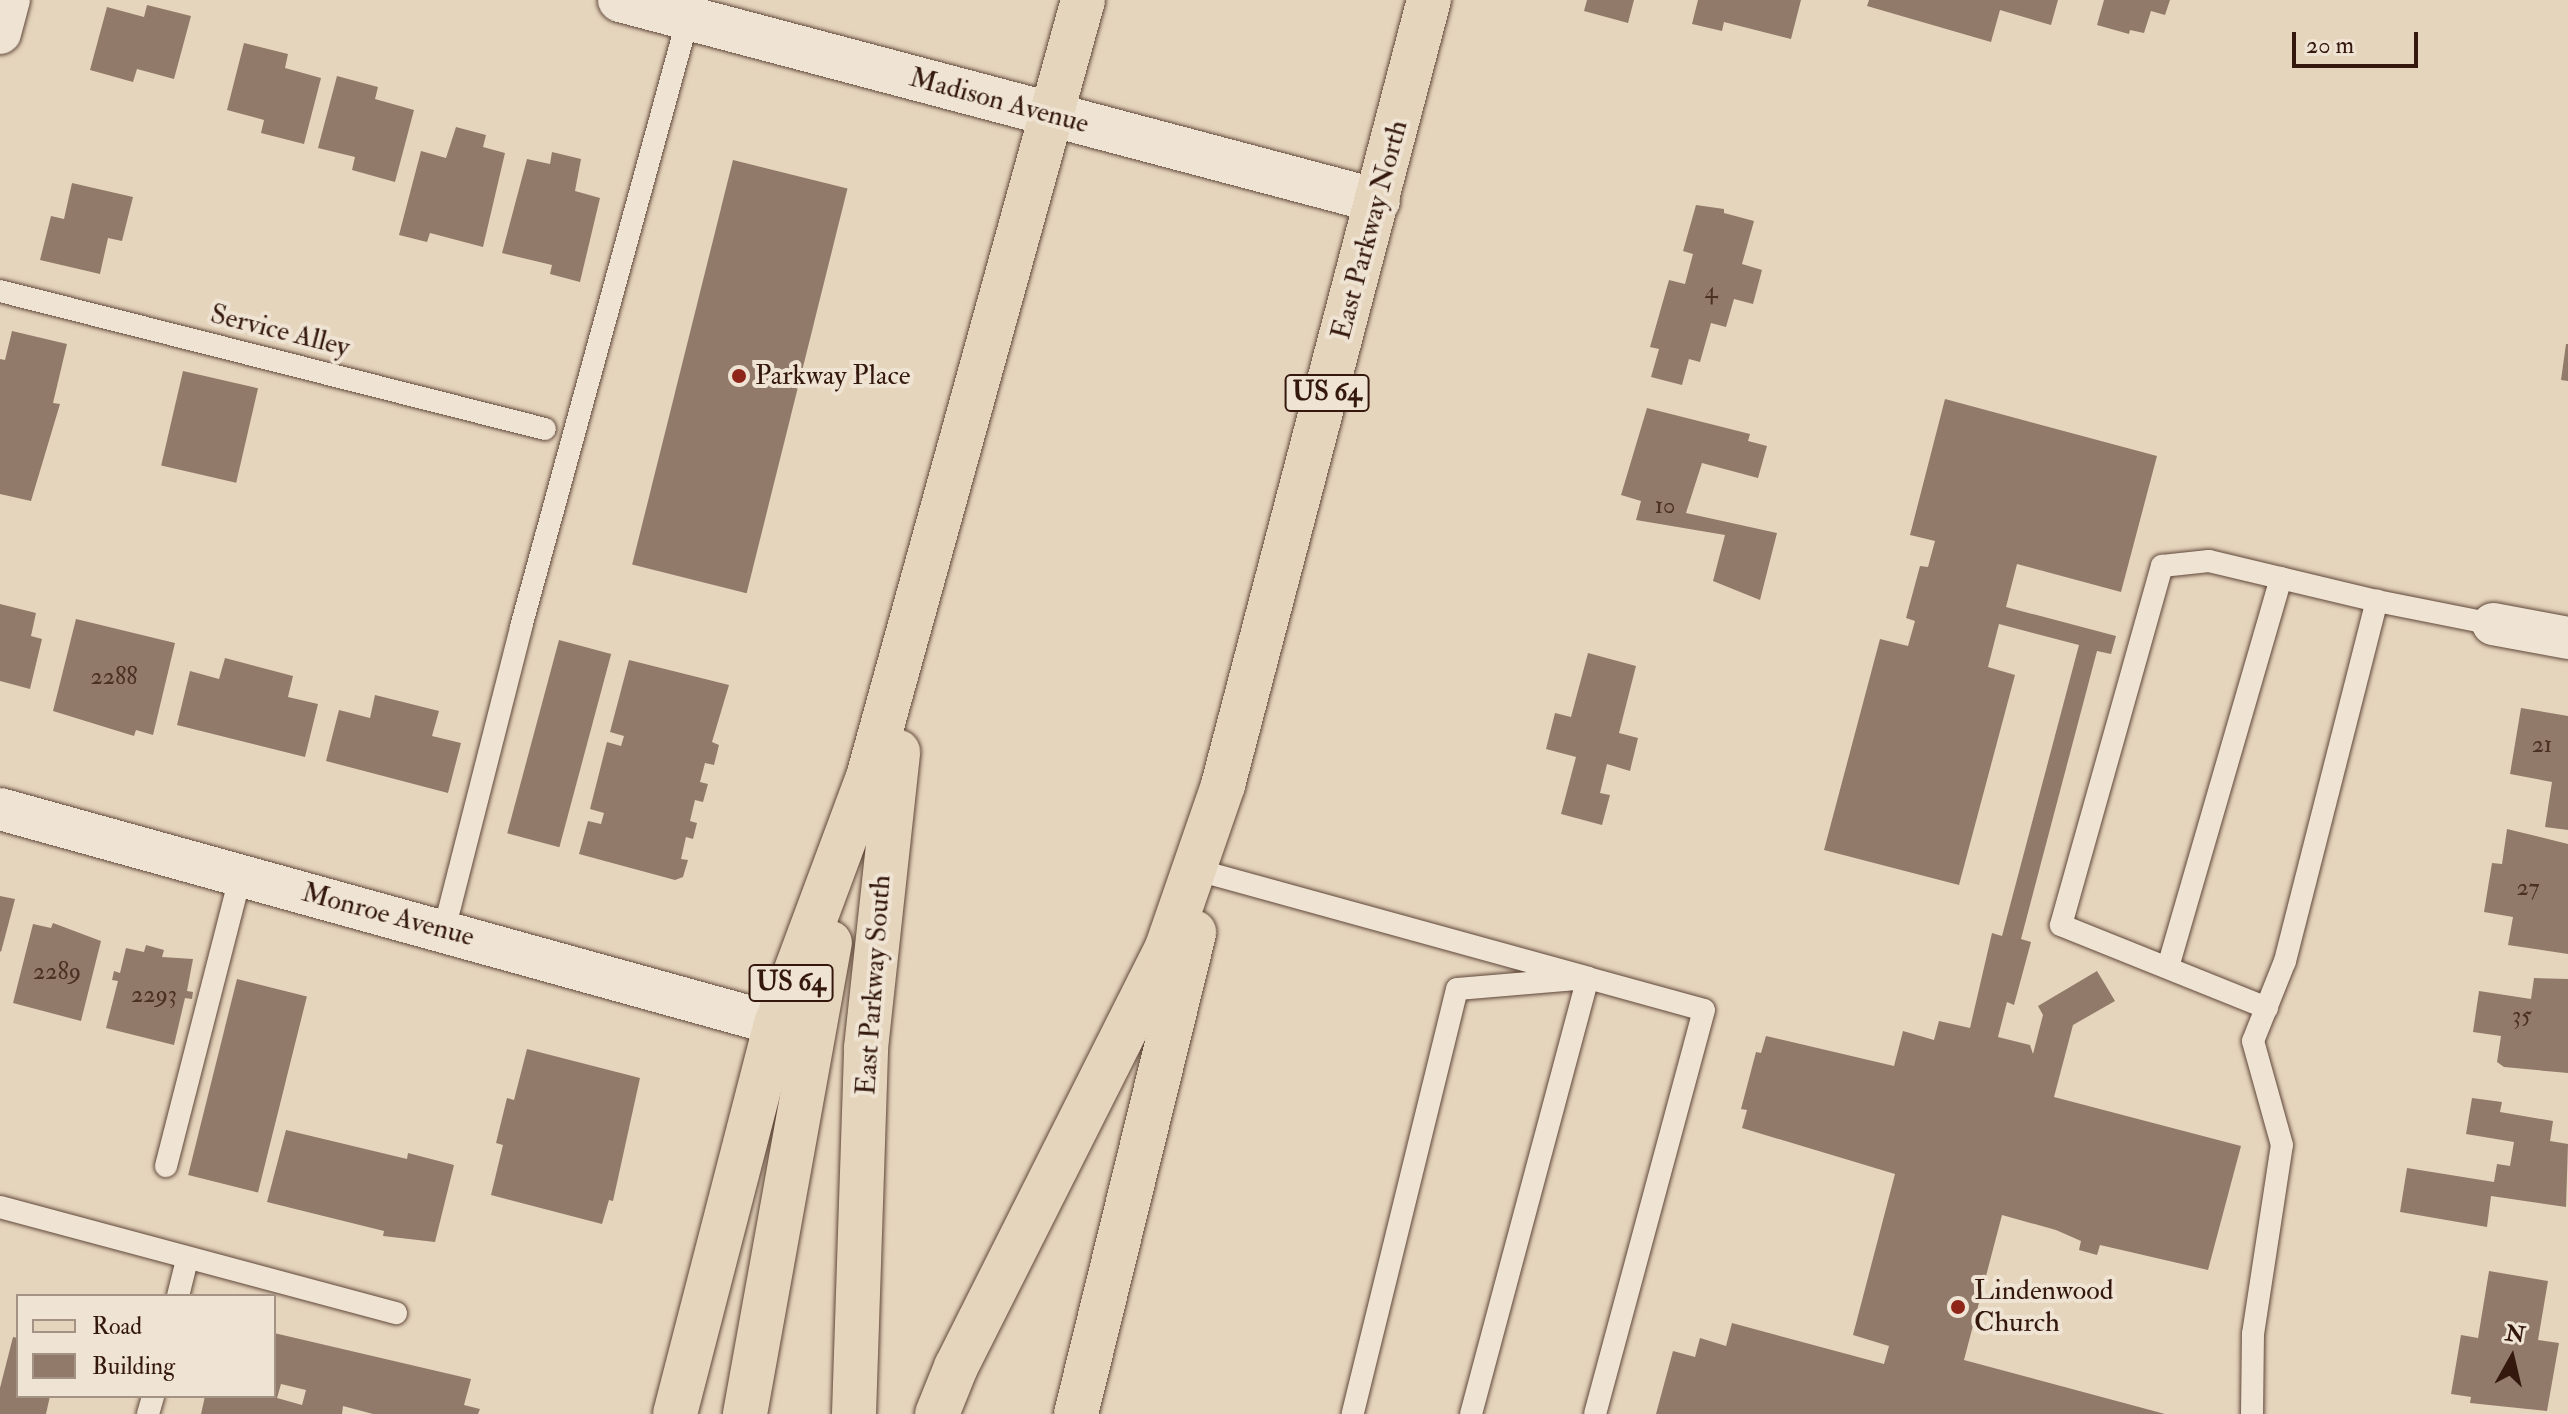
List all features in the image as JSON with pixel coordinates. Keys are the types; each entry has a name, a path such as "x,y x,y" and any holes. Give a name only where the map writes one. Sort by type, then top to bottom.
{"main road":[{"name":"US 64","path":"675,1414 776,1024 868,777 931,560 1083,0"},
{"name":"East Parkway North","path":"1223,785 1429,0"},
{"name":"East Parkway South","path":"854,1414 866,1048 888,808 931,560"},
{"path":"745,1414 814,1015 868,777"},
{"name":"US 64","path":"1076,1414 1208,873 1223,785"},
{"path":"937,1414 956,1367 1166,950 1223,785"}],"street":[{"path":"0,33 9,0"},
{"name":"Madison Avenue","path":"620,0 1378,201"},
{"path":"2493,624 2568,638"},
{"name":"Monroe Avenue","path":"0,809 776,1024"}],"lane":[{"path":"444,930 521,627 688,18"},
{"name":"Service Alley","path":"0,291 545,429"},
{"path":"2267,1008 2061,925 2162,566 2209,561 2377,601 2493,624"},
{"path":"2168,967 2281,578"},
{"path":"2252,1414 2253,1334 2282,1145 2253,1041 2285,961 2377,601"},
{"path":"1208,873 1704,1010 1595,1414"},
{"path":"166,1166 241,874"},
{"path":"1353,1414 1457,989 1588,978"},
{"path":"1471,1414 1588,978"},
{"path":"0,1207 396,1313"},
{"path":"178,1294 187,1259"}],"building":[{"path":"1587,0 1634,0 1628,23 1584,11"},
{"path":"1698,0 1801,0 1791,39 1724,22 1722,31 1692,24"},
{"path":"1869,0 2058,0 2051,25 2000,10 1991,42 1867,6"},
{"path":"2104,0 2170,0 2165,15 2151,11 2144,33 2130,30 2129,34 2097,25"},
{"path":"147,5 191,16 174,79 137,69 133,82 90,70 107,7 144,17"},
{"path":"244,43 288,54 285,68 321,78 304,144 261,133 264,120 227,110"},
{"path":"337,76 378,87 375,99 414,110 395,182 352,170 355,157 318,148"},
{"path":"456,127 486,135 483,147 505,153 483,247 430,233 427,242 399,235 421,151 446,158"},
{"path":"552,152 581,159 575,191 600,198 580,282 550,274 552,265 502,253 527,159 550,164"},
{"name":"Parkway Place","path":"733,160 847,189 747,593 632,565"},
{"path":"72,183 133,197 122,241 108,238 100,274 40,260 51,216 64,219"},
{"path":"1696,205 1724,209 1724,213 1754,221 1742,264 1762,270 1753,304 1734,299 1726,327 1711,323 1700,362 1689,359 1682,385 1651,377 1659,349 1650,347 1669,280 1685,284 1693,254 1683,251"},
{"path":"12,331 67,344 53,403 60,404 31,501 0,494 0,359 5,360"},
{"path":"2568,344 2568,381 2561,380"},
{"path":"183,371 258,388 236,483 161,466"},
{"path":"1945,399 2157,456 2121,592 2017,564 2006,607 2116,636 2111,654 2097,651 2021,939 2031,942 2014,1005 2007,1002 1998,1037 2030,1045 2033,1054 2043,1015 2038,1006 2097,971 2115,1001 2073,1025 2054,1097 2241,1146 2208,1270 2100,1245 2097,1255 2079,1250 2081,1241 2056,1230 2002,1215 1964,1360 2165,1414 1656,1414 1673,1351 1695,1357 1700,1338 1726,1346 1732,1323 1884,1364 1889,1346 1853,1335 1895,1174 1742,1128 1747,1110 1741,1109 1756,1052 1761,1053 1766,1036 1894,1066 1903,1031 1934,1040 1939,1021 1970,1028 1992,933 2002,936 2079,645 1999,624 1988,667 2015,675 1959,885 1824,850 1880,639 1908,646 1915,621 1906,618 1920,566 1928,567 1935,541 1910,535"},
{"path":"1647,408 1750,434 1748,441 1767,446 1758,478 1702,463 1686,513 1777,533 1760,600 1713,581 1725,535 1636,520 1641,501 1621,495"},
{"path":"0,604 36,613 31,636 42,639 30,689 0,681"},
{"path":"76,619 175,643 153,735 136,730 134,736 53,711"},
{"path":"559,640 611,654 559,847 507,833"},
{"path":"1588,653 1636,666 1619,733 1638,738 1630,771 1607,764 1600,793 1610,795 1602,825 1561,814 1576,757 1546,749 1555,713 1571,717"},
{"path":"225,658 293,676 288,697 318,704 305,757 177,725 190,671 219,679"},
{"path":"629,660 729,685 712,742 719,745 714,765 705,763 700,782 708,784 703,802 695,800 690,821 697,823 693,839 686,837 681,859 688,860 683,877 675,880 579,854 588,821 601,824 604,813 590,809 607,742 621,746 624,736 610,732"},
{"path":"375,695 439,711 432,736 461,743 448,793 326,761 339,710 370,718"},
{"path":"2521,708 2568,716 2568,830 2545,827 2552,782 2510,774"},
{"path":"2507,829 2568,844 2568,954 2508,945 2513,917 2484,912 2492,863 2502,864"},
{"path":"0,896 15,899 1,952 0,951"},
{"path":"53,923 101,941 81,1021 13,1003 33,924 51,928"},
{"path":"146,945 164,950 162,957 193,959 187,991 193,992 192,999 185,998 174,1045 106,1028 118,981 112,980 114,971 120,973 126,948 144,952"},
{"path":"2534,978 2568,979 2568,1073 2504,1067 2497,1062 2501,1036 2473,1032 2479,991 2531,999"},
{"path":"237,979 307,996 258,1192 188,1175"},
{"path":"527,1049 640,1078 613,1201 609,1200 602,1224 491,1195 503,1145 496,1143 507,1098 514,1100"},
{"path":"2472,1098 2502,1102 2500,1112 2553,1121 2550,1141 2568,1144 2566,1207 2491,1196 2487,1227 2400,1212 2407,1168 2494,1182 2497,1164 2510,1166 2514,1142 2466,1134"},
{"path":"286,1130 407,1159 408,1153 454,1165 435,1242 383,1236 384,1231 267,1202"},
{"path":"2489,1271 2548,1281 2538,1340 2559,1343 2547,1411 2470,1403 2471,1397 2451,1394 2461,1335 2478,1338"},
{"path":"276,1333 471,1379 464,1405 480,1409 478,1414 373,1414 343,1406 342,1414 201,1414 205,1398 276,1398","holes":["281,1384 306,1390 302,1405 277,1398"]},
{"path":"13,1337 16,1338 16,1398 50,1398 46,1414 0,1414 0,1388"}],"place":[{"name":"Parkway Place","path":"739,376"},
{"name":"Lindenwood Church","path":"1958,1307"}]}
